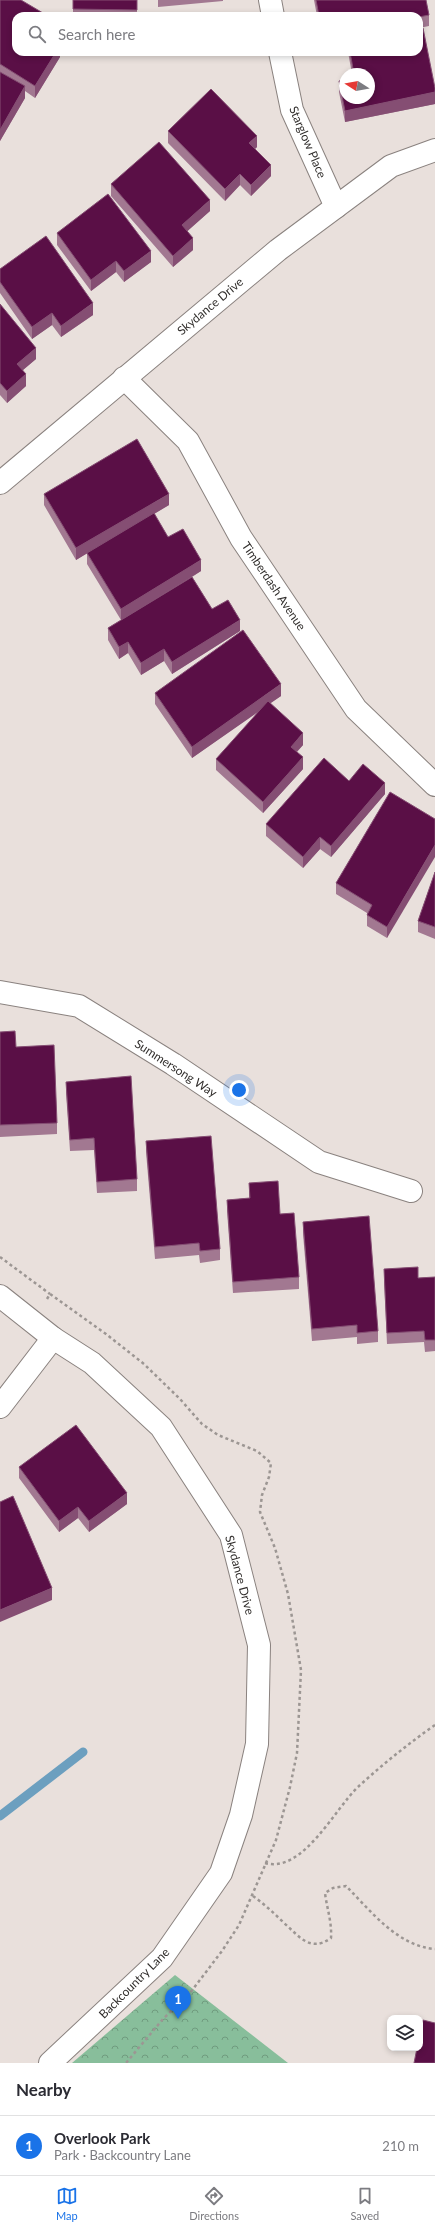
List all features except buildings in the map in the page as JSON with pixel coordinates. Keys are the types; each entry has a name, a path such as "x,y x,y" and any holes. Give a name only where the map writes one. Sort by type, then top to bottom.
{"street":[{"path":"270,0 272,12"},
{"name":"Starglow Place","path":"281,56 292,110 336,207"},
{"name":"Skydance Drive","path":"0,483 256,267 391,166 435,150"},
{"name":"Timberdash Avenue","path":"124,378 188,441 241,538 356,709 435,785"},
{"name":"Summersong Way","path":"0,992 79,1006 173,1064 319,1162 411,1191"},
{"name":"Skydance Drive","path":"0,1296 53,1338 92,1363 161,1427 231,1535 259,1646 258,1744 241,1815 221,1873"},
{"path":"0,1407 53,1338"},
{"name":"Backcountry Lane","path":"50,2063 162,1958 221,1873"}],"path":[{"path":"0,1257 106,1334 144,1364 180,1399 202,1424 218,1435 257,1451 271,1463 269,1477 262,1495 260,1512 275,1548 288,1594 300,1670 297,1753 276,1840 253,1896 222,1951 190,1993 163,2019 126,2063"},
{"path":"30,1319 50,1294"},
{"path":"266,1863 273,1865 285,1864 296,1857 308,1846 358,1786 412,1741 435,1725"},
{"path":"253,1896 285,1923 297,1936 308,1943 323,1943 331,1938 332,1924 327,1910 325,1893 333,1888 346,1886 387,1927 408,1942 435,1949"}],"green space":[{"path":"175,1975 288,2063 72,2063"}],"waterway":[{"path":"0,1816 83,1752"}],"place":[{"name":"Overlook Park","path":"178,2019"}]}
